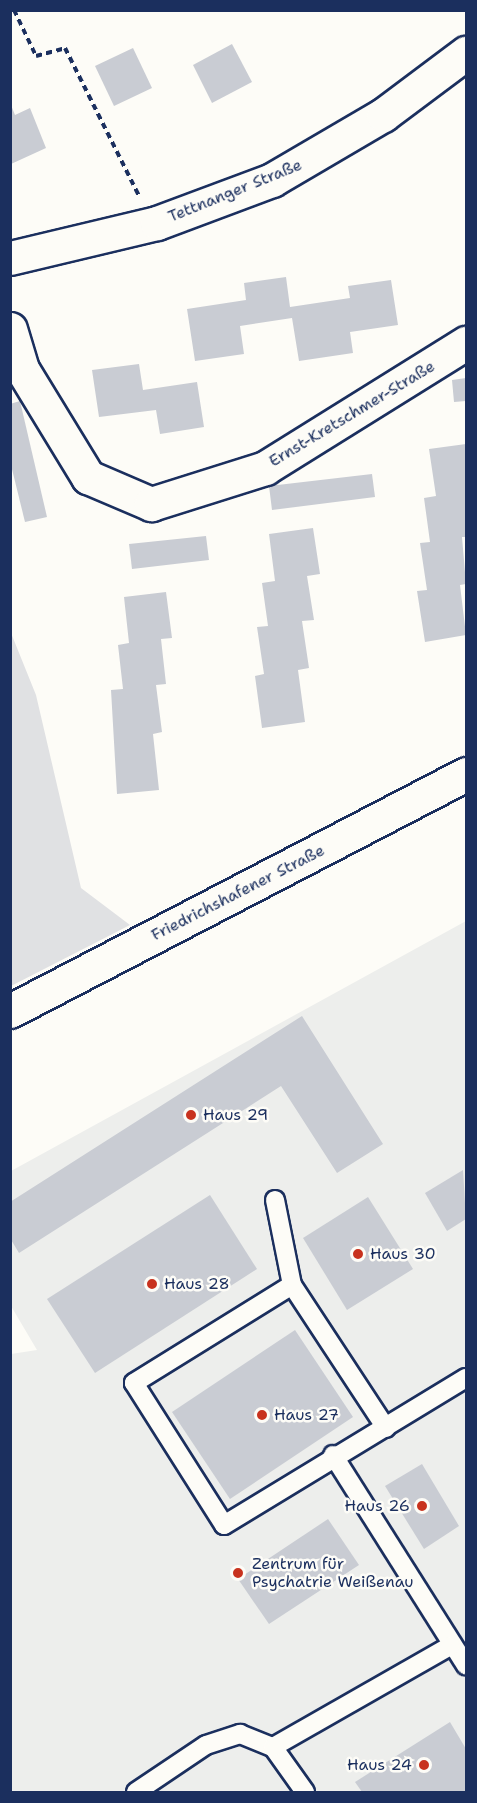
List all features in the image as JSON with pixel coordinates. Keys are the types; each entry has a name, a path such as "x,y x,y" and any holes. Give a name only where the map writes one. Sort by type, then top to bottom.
{"street":[{"name":"Tettnanger Straße","path":"10,258 157,223 272,180 383,115 466,53"},
{"name":"Ernst-Kretschmer-Straße","path":"10,328 22,369 88,477 151,504 265,468 466,343"},
{"name":"Friedrichshafener Straße","path":"10,1011 466,774"}],"lane":[{"path":"275,1200 292,1285 386,1428"},
{"path":"292,1285 134,1383 224,1525 333,1455 386,1428 466,1378"},
{"path":"333,1455 450,1646 466,1665"},
{"path":"273,1747 450,1646"},
{"path":"136,1792 206,1745 240,1734 273,1747 305,1792"}],"path":[{"path":"14,10 36,56 65,48 144,207"}],"shaded area":[{"path":"11,633 36,695 81,888 130,925 11,986"},
{"name":"Zentrum für Psychatrie Weißenau","path":"466,921 466,1792 11,1792 11,1354 37,1350 11,1306 11,1171"}],"building":[{"path":"232,44 252,82 212,103 193,65"},
{"path":"133,48 152,88 114,106 95,66"},
{"path":"11,105 15,115 30,108 46,148 11,164"},
{"path":"286,277 290,307 350,298 348,286 391,280 398,325 350,332 353,353 299,361 292,318 240,326 244,354 195,361 187,309 246,300 244,283"},
{"path":"139,364 143,390 197,382 204,427 160,434 156,410 99,417 92,370"},
{"path":"466,378 466,401 454,402 452,380"},
{"path":"20,401 47,517 25,522 10,461 10,404"},
{"path":"466,444 466,537 462,537 466,584 460,585 466,635 425,642 417,591 427,590 420,543 430,542 424,498 436,496 429,449"},
{"path":"372,474 375,497 272,510 269,486"},
{"path":"313,528 320,574 307,576 314,620 302,621 309,668 298,670 305,722 262,728 255,676 264,674 257,627 268,626 262,583 275,581 269,534"},
{"path":"206,536 209,560 132,569 129,544"},
{"path":"166,592 172,638 161,639 166,684 156,685 162,732 153,734 159,790 117,794 111,690 123,689 118,645 129,643 124,597"},
{"name":"Haus 29","path":"302,1016 383,1144 337,1173 281,1086 19,1253 10,1238 10,1202"},
{"path":"463,1170 466,1219 447,1231 425,1193"},
{"name":"Haus 28","path":"210,1195 257,1269 95,1373 47,1299"},
{"name":"Haus 30","path":"368,1197 413,1269 347,1310 303,1238"},
{"name":"Haus 27","path":"295,1330 353,1417 230,1499 172,1412"},
{"name":"Haus 26","path":"422,1464 459,1526 424,1549 385,1486"},
{"path":"328,1519 359,1565 269,1624 238,1579"},
{"name":"Haus 24","path":"450,1722 466,1749 466,1792 362,1792 355,1782"}],"place":[{"name":"Haus 29","path":"191,1115"},
{"name":"Haus 30","path":"358,1254"},
{"name":"Haus 28","path":"152,1284"},
{"name":"Haus 27","path":"262,1415"},
{"name":"Haus 26","path":"422,1506"},
{"name":"Zentrum für Psychatrie Weißenau","path":"238,1573"},
{"name":"Haus 24","path":"424,1765"}]}
